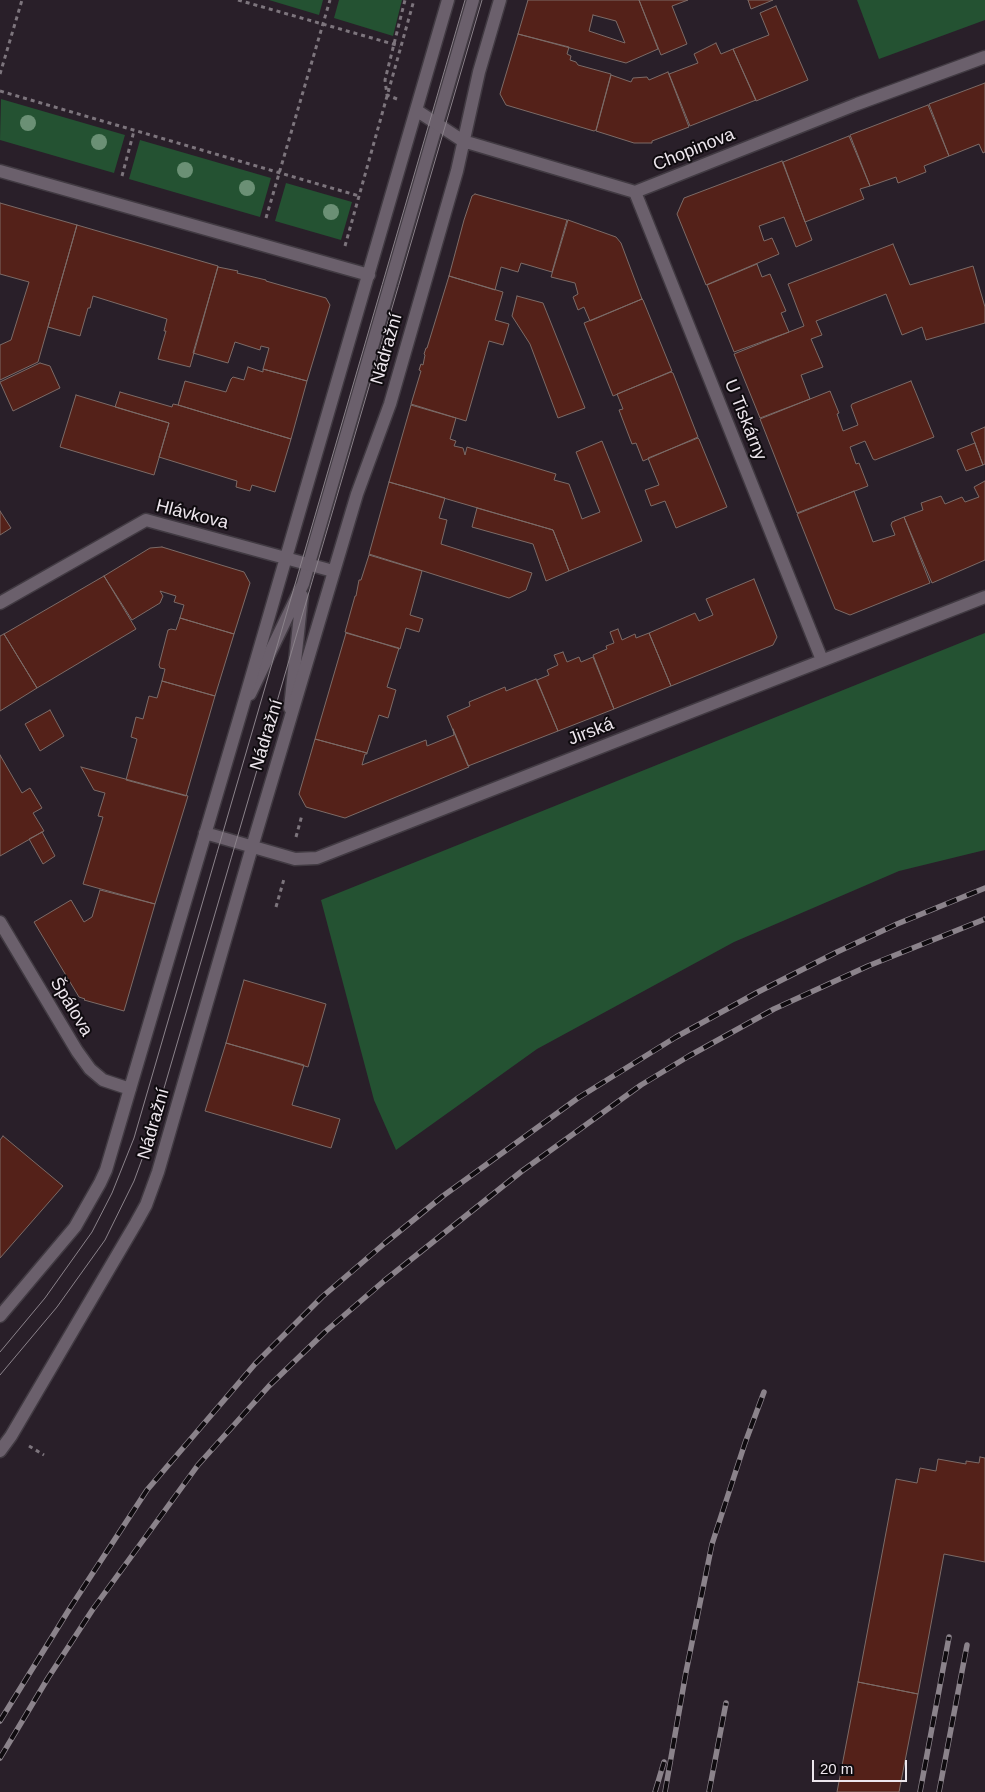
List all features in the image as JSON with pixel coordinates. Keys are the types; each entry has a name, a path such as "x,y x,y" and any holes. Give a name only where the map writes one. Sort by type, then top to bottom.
{"street":[{"name":"Nádražní","path":"0,1316 64,1242 87,1207 106,1170 448,0"},
{"path":"242,709 303,584 473,0"},
{"name":"Nádražní","path":"0,1451 11,1436 146,1204 158,1172 357,494 386,416 457,171 480,72 500,0"},
{"name":"Chopinova","path":"635,192 857,104 985,57"},
{"path":"416,110 464,141 635,192"},
{"path":"0,171 369,275"},
{"name":"U Tiskárny","path":"635,192 822,660"},
{"name":"Hlávkova","path":"0,603 146,520 334,571"},
{"path":"289,723 303,584"},
{"name":"Jirská","path":"205,833 295,859 317,858 985,597"},
{"name":"Špálova","path":"0,922 76,1051 90,1069 103,1080 130,1089"}],"path":[{"path":"0,74 22,0"},
{"path":"238,0 400,46"},
{"path":"266,218 330,0"},
{"path":"387,94 385,80 405,0"},
{"path":"339,267 414,0"},
{"path":"0,91 359,196"},
{"path":"387,94 416,110"},
{"path":"122,176 134,130"}],"green space":[{"path":"269,0 323,0 319,15"},
{"path":"339,0 402,0 393,36 334,18"},
{"path":"857,0 985,0 985,20 879,59"},
{"path":"1,99 125,135 114,173 0,140"},
{"path":"140,140 271,178 260,217 129,179"},
{"path":"286,183 352,202 341,240 275,221"},
{"path":"985,633 985,850 899,871 734,942 537,1049 396,1150 374,1100 321,900"}],"building":[{"path":"528,0 639,0 658,49 626,63 518,34","holes":["593,15 616,21 625,43 589,31"]},
{"path":"639,0 688,0 672,6 687,44 661,55"},
{"path":"748,0 773,0 751,9"},
{"path":"776,6 808,80 756,101 733,49 769,35 760,13"},
{"path":"518,34 569,47 567,54 571,56 570,60 578,65 611,74 596,130 506,105 500,94"},
{"path":"716,43 721,54 733,49 756,100 690,126 669,74 698,63 694,54"},
{"path":"668,72 689,127 652,141 652,143 634,143 596,131 611,75 631,82 633,78 647,77 649,80"},
{"path":"985,83 985,152 983,153 979,144 949,156 929,104"},
{"path":"928,105 949,156 924,166 926,172 898,183 896,177 870,186 850,135"},
{"path":"849,136 870,186 860,189 864,199 805,222 783,162"},
{"path":"782,161 812,240 796,247 784,217 759,226 764,241 772,238 779,254 706,285 677,214 684,198"},
{"path":"475,194 567,220 552,272 521,263 518,272 501,267 495,290 449,276 464,220 472,196"},
{"path":"0,203 77,225 38,362 0,380 0,345 11,340 29,282 0,274"},
{"path":"568,220 616,237 621,243 642,299 590,321 584,307 578,310 573,297 578,294 575,283 551,277"},
{"path":"77,225 218,266 190,367 158,359 166,331 164,331 167,319 93,296 80,336 48,327"},
{"path":"893,244 910,285 973,266 985,307 985,323 926,340 922,327 902,335 886,294 816,321 822,335 811,339 823,367 801,375 810,399 760,418 734,354 804,326 788,284"},
{"path":"757,264 762,277 770,274 786,311 781,313 789,332 734,352 707,285"},
{"path":"218,267 238,271 237,273 326,298 330,305 307,381 263,369 269,348 261,346 260,350 235,342 228,363 193,353"},
{"path":"449,276 503,292 495,320 509,324 503,345 489,341 466,421 411,404 421,371 419,370 421,364 423,365 424,354"},
{"path":"517,296 543,303 585,408 558,418 530,344 512,316"},
{"path":"642,299 672,371 613,396 584,323"},
{"path":"40,363 50,366 60,388 13,411 0,382"},
{"path":"248,367 263,372 263,369 307,381 291,439 178,405 185,381 226,392 233,377 244,380"},
{"path":"671,372 698,437 643,461 636,443 632,444 619,410 623,409 617,394"},
{"path":"911,381 934,437 875,460 865,441 850,447 856,464 859,463 868,486 797,513 760,419 830,391 839,413 837,414 843,431 858,425 851,406 852,404"},
{"path":"120,392 172,407 173,404 178,405 291,439 275,492 252,485 250,491 236,487 237,481 159,457 169,423 115,407"},
{"path":"76,395 169,423 154,475 60,447"},
{"path":"411,405 456,418 450,439 456,441 454,446 463,448 465,455 467,447 556,474 554,480 569,484 582,519 600,512 576,452 602,441 642,541 569,571 553,530 389,482"},
{"path":"985,427 985,464 983,465 971,433"},
{"path":"698,438 727,507 676,528 665,501 651,506 645,490 659,485 648,458"},
{"path":"975,443 983,465 966,471 957,450"},
{"path":"985,481 985,560 932,583 904,517 923,510 921,503 941,496 945,504 962,497 965,502 979,497 974,487"},
{"path":"389,482 445,498 439,518 447,520 441,544 532,573 526,590 509,598 369,554"},
{"path":"854,491 873,542 895,535 891,525 892,522 904,517 930,583 850,615 835,609 797,514"},
{"path":"477,508 553,530 569,571 546,581 533,544 472,527"},
{"path":"0,511 11,528 0,535"},
{"path":"162,547 244,572 250,583 234,634 180,618 184,605 174,602 176,596 160,591 163,596 160,603 132,620 104,576 150,548"},
{"path":"369,555 422,571 410,615 423,619 419,632 406,628 400,649 345,632 359,580 361,580"},
{"path":"104,576 136,629 37,688 4,634"},
{"path":"754,579 777,637 773,645 671,686 649,633 695,613 699,621 713,615 706,599"},
{"path":"180,618 234,634 215,696 162,681 165,669 160,668 159,665 168,630 176,630"},
{"path":"618,629 622,640 635,634 636,638 649,633 671,686 614,709 593,655 607,649 606,646 614,643 610,632"},
{"path":"346,633 399,648 387,687 396,690 388,718 379,715 367,753 315,739"},
{"path":"4,634 37,688 0,711 0,636"},
{"path":"563,652 567,662 579,657 581,662 593,657 614,709 558,731 537,680 549,675 547,670 558,665 554,655"},
{"path":"536,679 558,731 468,766 447,716 470,706 469,702 505,687 506,691"},
{"path":"162,681 215,696 186,796 126,780 137,739 131,737 136,717 143,719 149,696 157,698"},
{"path":"50,710 64,736 40,751 25,724"},
{"path":"453,729 469,767 345,818 306,807 299,794 315,739 367,753 362,765 426,740 427,746 454,735"},
{"path":"0,755 22,793 30,788 42,808 33,813 44,831 0,856"},
{"path":"81,767 188,796 155,904 83,884 103,817 98,816 105,793 94,790"},
{"path":"42,832 55,856 43,864 29,839"},
{"path":"100,890 155,904 124,1011 79,997 34,922 71,900 84,922 92,917"},
{"path":"244,980 326,1004 308,1067 226,1043"},
{"path":"226,1043 304,1065 292,1105 340,1119 331,1148 205,1111"},
{"path":"3,1136 63,1186 0,1258 0,1140"},
{"path":"980,1457 985,1458 985,1562 944,1554 918,1694 858,1682 896,1479 917,1483 920,1468 936,1471 938,1459 966,1464 966,1461 979,1463"},
{"path":"858,1682 918,1694 899,1792 837,1792"}],"tram line":[{"path":"0,1352 45,1298 92,1232 112,1193 134,1138 465,0"},
{"path":"0,1375 57,1307 105,1240 134,1181 148,1143 482,0"}],"railway":[{"path":"0,1721 70,1608 147,1490 255,1364 322,1297 385,1243 443,1196 578,1098 676,1037 758,992 837,952 897,924 985,888"},
{"path":"0,1758 48,1678 93,1609 198,1465 269,1386 326,1331 384,1281 522,1171 641,1085 689,1056 774,1009 868,966 985,919"},
{"path":"665,1792 686,1672 712,1544 764,1392"},
{"path":"920,1792 949,1637"},
{"path":"939,1792 967,1645"},
{"path":"709,1792 726,1703"},
{"path":"655,1792 664,1762"}]}
